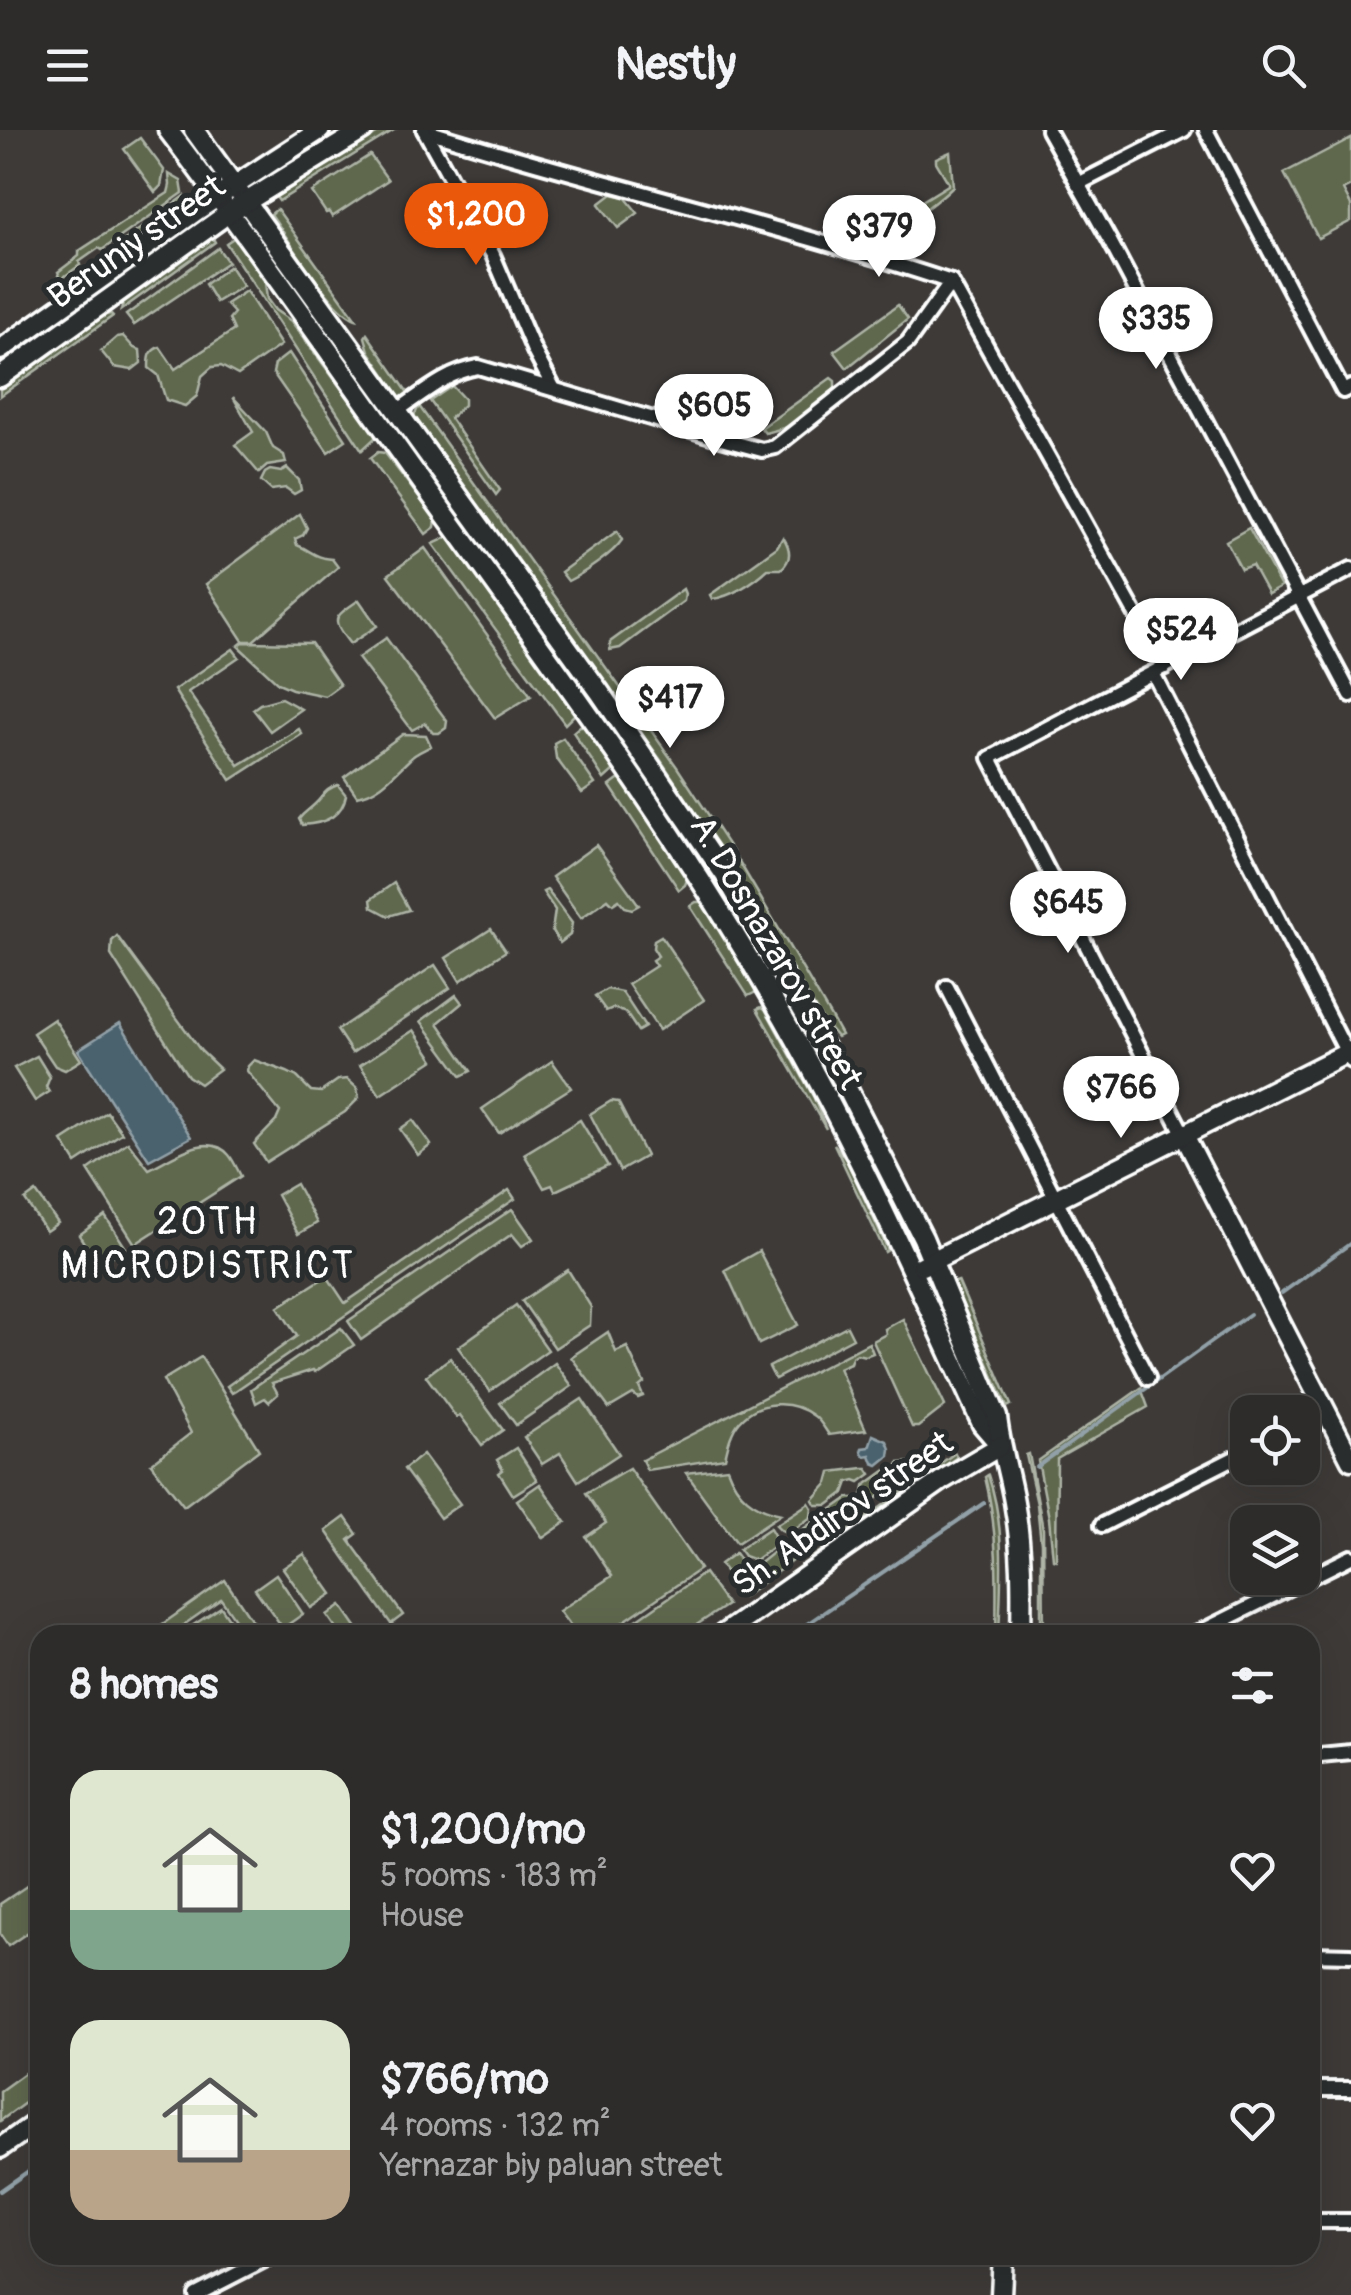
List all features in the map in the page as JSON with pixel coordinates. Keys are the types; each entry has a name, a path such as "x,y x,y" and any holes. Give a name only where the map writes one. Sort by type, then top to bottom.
{"main road":[{"name":"A. Dosnazarov street","path":"168,130 247,234 627,767 686,859 772,997 854,1150 982,1424 1000,1446"},
{"name":"A. Dosnazarov street","path":"194,130 609,705 725,875 791,986 933,1260 996,1412 1020,1540 1020,1625"},
{"name":"Beruniy street","path":"0,350 234,185 320,130"},
{"name":"Beruniy street","path":"0,377 230,212 363,130"},
{"path":"197,169 208,167 212,156"},
{"path":"259,168 262,181 271,186"},
{"path":"187,218 198,222 199,235"},
{"path":"247,234 252,223 263,223"},
{"path":"912,1271 1350,1056"},
{"path":"1184,1136 1351,1460"},
{"name":"Sh. Abdirov street","path":"736,1625 944,1479 1000,1446"},
{"path":"0,2148 30,2127"},
{"path":"1002,2265 1002,2295"}],"street":[{"path":"424,130 882,259 950,282 1159,670 1350,1056"},
{"path":"424,130 494,255 554,389"},
{"path":"1048,130 1351,695"},
{"path":"1078,184 1184,130"},
{"path":"1206,130 1343,391 1351,387"},
{"path":"397,411 447,377 478,367 762,450 775,447 908,342 950,282"},
{"path":"1184,1136 990,758 1351,569"},
{"path":"947,987 1148,1378"},
{"path":"1320,1414 1326,1411"},
{"path":"1102,1525 1230,1460"},
{"path":"1214,1625 1351,1556"},
{"path":"1320,1755 1351,1752"},
{"path":"1320,1954 1351,1954"},
{"path":"1320,2089 1351,2089"},
{"path":"1320,2221 1351,2221"},
{"path":"196,2295 254,2265"}],"green space":[{"path":"383,130 394,130 279,201 276,197"},
{"path":"140,138 164,170 161,186 155,192 124,149"},
{"path":"1351,138 1351,186 1343,190 1351,205 1351,221 1318,238 1284,173"},
{"path":"950,152 953,186 891,241 874,239 875,230 948,185 936,158"},
{"path":"370,155 388,180 332,217 326,213 312,192"},
{"path":"169,174 181,181 183,193 79,262 61,279 58,272 79,256 79,251 168,193"},
{"path":"612,194 625,197 638,213 618,228 599,204"},
{"path":"185,196 187,202 131,243 107,253"},
{"path":"277,209 356,319 335,303 310,273 271,214"},
{"path":"235,237 265,282 267,299 291,321 375,434 362,450 226,243"},
{"path":"213,238 215,242 121,310 123,303"},
{"path":"218,248 228,262 134,325 126,315"},
{"path":"230,266 243,286 216,302 205,284"},
{"path":"246,291 281,345 238,375 221,366 212,367 202,376 197,396 185,406 166,400 158,375 149,368 152,352 160,347 175,369 234,330 229,319 234,313 226,304"},
{"path":"898,305 908,319 847,368 834,351"},
{"path":"113,316 0,396 0,389"},
{"path":"367,334 411,397 407,400 400,397 369,351"},
{"path":"123,336 140,350 141,363 132,370 114,367 101,351"},
{"path":"289,353 346,440 328,452 273,373 275,364"},
{"path":"831,378 835,389 795,425 765,433 761,428"},
{"path":"452,386 464,399 464,405 450,418 500,490 496,495 430,401"},
{"path":"233,397 266,432 286,463 267,466 259,473 235,445 253,432"},
{"path":"419,406 677,767 733,852 725,857 660,759 414,416"},
{"path":"378,452 385,453 436,520 435,527 426,534 370,458"},
{"path":"287,468 299,480 301,490 294,494 286,488 271,490 261,481 270,470 281,472"},
{"path":"300,514 307,528 295,539 297,545 332,559 338,567 253,641 243,641 206,584"},
{"path":"1249,528 1281,587 1268,594 1252,565 1241,569 1226,541"},
{"path":"617,531 622,540 618,545 568,581 561,572"},
{"path":"448,537 576,713 565,724 433,544"},
{"path":"783,537 789,554 781,569 768,569 742,588 712,599 710,595 777,547"},
{"path":"425,548 531,696 495,718 388,575"},
{"path":"683,589 684,601 620,648 610,650 610,642"},
{"path":"359,600 377,626 350,644 337,619"},
{"path":"386,638 447,721 446,728 439,733 433,733 425,723 412,730 358,658"},
{"path":"243,642 311,643 340,685 325,696 278,683 238,646"},
{"path":"233,649 239,657 188,692 239,765 299,729 302,734 231,780 174,690"},
{"path":"281,698 301,709 270,731 253,709"},
{"path":"586,726 613,764 613,771 604,779 573,732"},
{"path":"403,734 426,735 431,746 414,755 379,787 357,796 344,777"},
{"path":"563,738 595,784 582,793 556,758 554,743"},
{"path":"625,780 689,875 679,890 610,786"},
{"path":"338,785 346,795 336,814 302,825 299,819 327,790"},
{"path":"596,845 639,905 632,909 619,900 613,904 608,899 581,918 552,877"},
{"path":"737,858 841,1035 837,1037 821,1018 729,863"},
{"path":"394,883 409,910 389,916 372,907 371,899"},
{"path":"547,890 572,923 570,935 560,943 552,931 555,910 543,892"},
{"path":"706,902 758,991 748,996 690,906"},
{"path":"491,929 506,951 460,981 446,958"},
{"path":"117,936 201,1051 220,1069 200,1084 188,1076 111,955 112,941"},
{"path":"661,936 704,1000 659,1030 628,984 656,966 652,960 658,956 654,940"},
{"path":"435,965 450,988 352,1053 337,1030"},
{"path":"607,989 622,992 645,1027 638,1031 626,1013 613,1008 606,1011 595,996"},
{"path":"456,995 462,1003 438,1023 471,1071 461,1076 421,1021"},
{"path":"762,1007 814,1098 826,1129 757,1009"},
{"path":"54,1019 81,1060 65,1070 55,1066 33,1033"},
{"path":"414,1030 434,1060 380,1095 360,1065"},
{"path":"37,1056 50,1077 46,1087 49,1092 35,1101 14,1068"},
{"path":"254,1060 297,1077 311,1091 321,1092 338,1080 347,1079 357,1088 359,1098 345,1112 266,1162 254,1144 280,1112 247,1071"},
{"path":"552,1061 571,1088 499,1133 482,1109"},
{"path":"611,1101 618,1102 646,1156 620,1171 590,1114"},
{"path":"107,1112 122,1133 76,1163 62,1141"},
{"path":"413,1120 431,1145 418,1155 400,1129"},
{"path":"580,1120 608,1166 555,1191 552,1185 544,1188 524,1154"},
{"path":"128,1142 149,1169 189,1149 211,1145 231,1157 241,1176 135,1244 88,1170"},
{"path":"834,1144 847,1161 888,1250 885,1252"},
{"path":"296,1184 317,1223 298,1234 277,1195"},
{"path":"509,1190 515,1199 232,1393 227,1386 297,1336 278,1307 327,1276 345,1303"},
{"path":"36,1192 58,1223 46,1231 25,1200"},
{"path":"512,1209 533,1239 522,1246 512,1234 361,1340 348,1321"},
{"path":"105,1216 126,1248 98,1265 79,1235"},
{"path":"759,1251 798,1325 759,1344 725,1270"},
{"path":"568,1270 591,1307 590,1325 555,1348 522,1301"},
{"path":"958,1281 1011,1405 1007,1407 953,1283"},
{"path":"516,1305 548,1350 490,1391 458,1347"},
{"path":"903,1319 945,1406 918,1427 912,1427 873,1341"},
{"path":"847,1326 853,1338 775,1379 769,1367"},
{"path":"341,1328 354,1345 315,1372 272,1383 278,1394 269,1402 265,1398 256,1403 251,1389"},
{"path":"608,1332 616,1352 627,1347 644,1383 639,1387 643,1396 633,1394 609,1408 571,1357"},
{"path":"869,1343 873,1353 857,1354 839,1368 866,1430 829,1435 805,1410 776,1404 756,1409 737,1425 725,1458 647,1470 642,1460"},
{"path":"201,1357 259,1450 184,1506 151,1464 191,1433 163,1380"},
{"path":"450,1358 503,1430 482,1445 426,1376"},
{"path":"555,1363 572,1386 516,1425 500,1403"},
{"path":"1141,1388 1148,1407 1057,1459 1056,1560 1053,1559 1038,1461"},
{"path":"582,1399 619,1454 578,1481 560,1453 542,1464 524,1437"},
{"path":"516,1448 537,1480 513,1495 499,1473 503,1470 497,1460"},
{"path":"955,1453 957,1457 750,1607 748,1604"},
{"path":"423,1454 460,1504 440,1518 404,1469"},
{"path":"1029,1454 1043,1529 1044,1625 1037,1504 1026,1455"},
{"path":"927,1461 743,1597 720,1564 735,1553 743,1575 750,1577 757,1565 777,1549 791,1551 792,1537 813,1522 825,1522 831,1510 848,1498 860,1498 864,1486 886,1470 895,1471 899,1463"},
{"path":"629,1468 700,1569 619,1625 570,1625 559,1611 612,1576 586,1537 606,1523 586,1493"},
{"path":"727,1468 747,1499 781,1514 737,1543 686,1473"},
{"path":"867,1468 871,1474 860,1482 848,1482 844,1493 828,1505 816,1505 813,1500 828,1483 831,1472"},
{"path":"988,1475 994,1494 1000,1534 999,1625 996,1625 994,1536 985,1477"},
{"path":"540,1484 566,1522 543,1538 517,1500"},
{"path":"809,1503 811,1517 789,1533 776,1525"},
{"path":"345,1517 357,1534 349,1540 403,1615 391,1624 326,1531"},
{"path":"770,1528 774,1546 755,1560 744,1556 739,1549"},
{"path":"304,1554 332,1594 311,1608 283,1568"},
{"path":"704,1573 727,1605 696,1625 629,1625"},
{"path":"276,1574 303,1614 281,1625 255,1589"},
{"path":"225,1580 255,1625 239,1625 221,1599 183,1625 161,1625"},
{"path":"341,1605 355,1625 334,1625 327,1615"},
{"path":"221,1607 233,1625 193,1625"},
{"path":"30,1884 30,1931 8,1946 0,1934 0,1904"},
{"path":"30,2069 30,2099 0,2121 0,2091"}],"water":[{"path":"120,1023 191,1137 149,1160 78,1050"},
{"path":"873,1435 887,1441 890,1449 889,1456 878,1465 861,1451 869,1447"}],"waterway":[{"path":"1282,1293 1351,1243"},
{"path":"1037,1467 1250,1314"},
{"path":"806,1625 984,1503"},
{"path":"0,2191 30,2170"}],"district":[{"name":"20TH MICRODISTRICT","path":"208,1243"}]}
